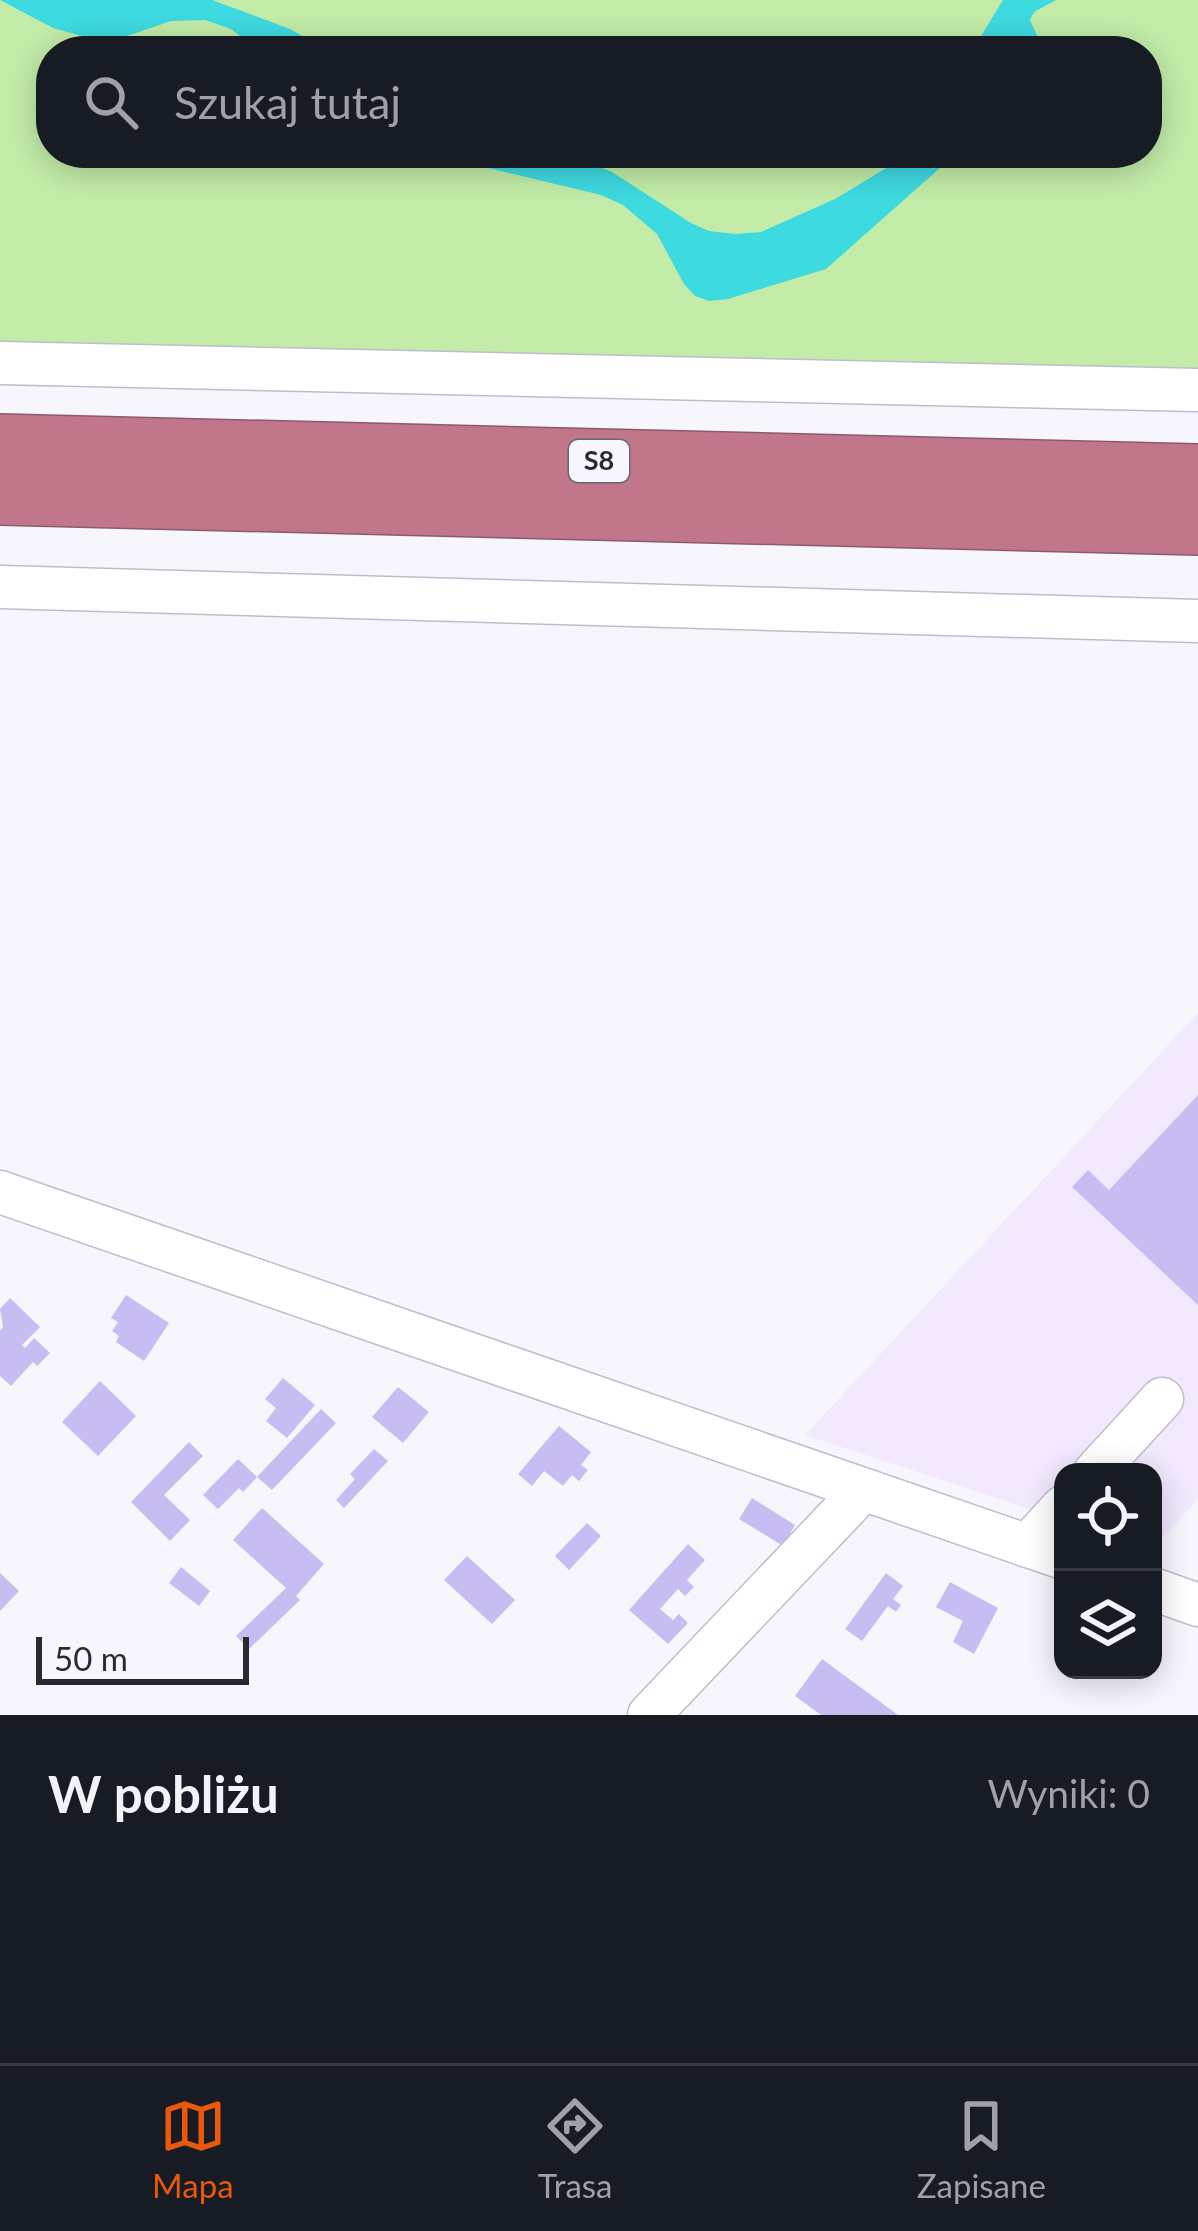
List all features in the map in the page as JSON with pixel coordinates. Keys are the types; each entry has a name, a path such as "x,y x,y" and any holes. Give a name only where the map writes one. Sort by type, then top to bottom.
{"highway":[{"name":"S8","path":"0,446 1198,476"},
{"name":"S8","path":"0,494 1198,523"}],"street":[{"path":"0,363 1198,390"},
{"path":"0,587 1198,621"},
{"path":"0,1192 1045,1552"},
{"path":"1103,1463 1162,1399"},
{"path":"649,1715 862,1490"},
{"path":"1162,1592 1198,1605"}],"shaded area":[{"path":"1198,1013 1198,1499 1162,1538 1162,1463 1054,1463 1054,1517 805,1435"}],"green space":[{"path":"0,0 1198,0 1198,405 0,385"}],"water":[{"path":"0,0 212,0 302,36 240,36 205,20 171,21 127,36 82,36 53,28"},
{"path":"1003,0 1056,0 1034,12 1030,20 1037,36 981,36"},
{"path":"488,168 602,168 691,223 736,234 761,232 835,199 886,168 940,168 826,269 709,301 695,296 684,284 657,234 623,205 601,195"}],"building":[{"path":"1198,1095 1198,1305 1072,1187 1088,1170 1109,1190"},
{"path":"126,1295 169,1323 144,1361 116,1342 119,1336 112,1331 118,1322 111,1318"},
{"path":"10,1298 40,1327 22,1345 25,1348 34,1338 50,1353 37,1366 33,1362 11,1386 0,1376 0,1309"},
{"path":"283,1378 315,1405 287,1438 266,1421 276,1408 265,1399"},
{"path":"100,1381 136,1416 98,1456 62,1422"},
{"path":"398,1387 429,1412 403,1443 372,1417"},
{"path":"321,1409 336,1423 272,1490 257,1477"},
{"path":"559,1426 591,1452 581,1465 588,1470 579,1481 572,1475 563,1486 544,1471 532,1486 518,1474"},
{"path":"189,1442 203,1456 164,1495 190,1520 170,1541 131,1502"},
{"path":"374,1449 388,1461 344,1508 336,1500 355,1479 350,1474"},
{"path":"238,1459 257,1477 218,1509 203,1495"},
{"path":"752,1498 795,1525 783,1546 739,1519"},
{"path":"262,1508 324,1564 296,1596 300,1600 249,1649 236,1636 286,1588 233,1540"},
{"path":"587,1523 601,1536 569,1570 555,1556"},
{"path":"688,1544 705,1560 687,1580 694,1587 685,1596 678,1589 660,1609 673,1620 679,1614 688,1623 668,1644 629,1610"},
{"path":"467,1556 515,1600 492,1624 444,1580"},
{"path":"181,1567 210,1591 199,1606 169,1583"},
{"path":"0,1573 19,1591 0,1611"},
{"path":"886,1573 903,1586 893,1599 901,1605 896,1612 888,1606 862,1641 845,1629"},
{"path":"950,1582 998,1608 974,1654 953,1642 963,1621 936,1607"},
{"path":"822,1659 898,1715 821,1715 795,1696"}]}
